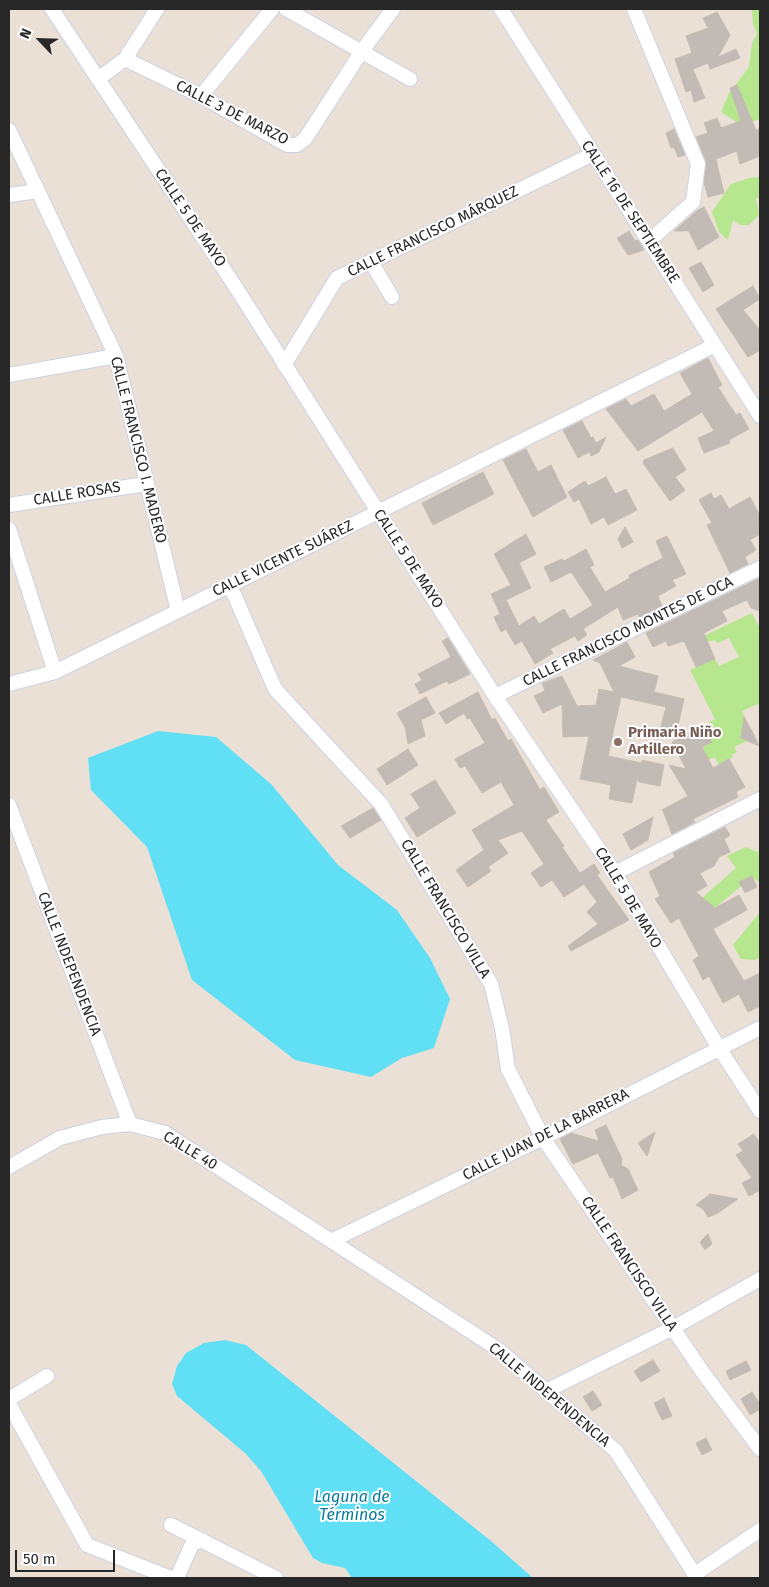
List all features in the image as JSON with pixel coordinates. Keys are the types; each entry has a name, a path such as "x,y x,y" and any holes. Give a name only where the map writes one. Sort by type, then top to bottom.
{"street":[{"name":"CALLE 5 DE MAYO","path":"52,9 235,286 495,696 614,872 719,1048 760,1111"},
{"path":"98,79 126,59 157,9"},
{"path":"201,96 272,9"},
{"path":"286,9 410,79"},
{"name":"CALLE 3 DE MARZO","path":"126,59 201,96 286,144 297,145 305,139 362,51 393,9"},
{"name":"CALLE 16 DE SEPTIEMBRE","path":"501,9 760,416"},
{"path":"634,9 698,164 692,202 648,240"},
{"name":"CALLE FRANCISCO I. MADERO","path":"9,130 116,356 178,611"},
{"name":"CALLE FRANCISCO MÁRQUEZ","path":"284,365 337,278 593,154"},
{"path":"9,195 38,191"},
{"path":"371,262 392,297"},
{"name":"CALLE VICENTE SUÁREZ","path":"9,684 55,672 715,345"},
{"path":"9,375 116,356"},
{"name":"CALLE ROSAS","path":"9,505 146,484"},
{"path":"9,529 55,672"},
{"name":"CALLE FRANCISCO MONTES DE OCA","path":"495,696 760,568"},
{"name":"CALLE FRANCISCO VILLA","path":"230,585 275,689 381,804 478,961 490,984 502,1028 508,1069 543,1138 704,1374 760,1449"},
{"path":"614,872 760,799"},
{"name":"CALLE INDEPENDENCIA","path":"9,805 11,818 130,1124"},
{"name":"CALLE JUAN DE LA BARRERA","path":"331,1241 543,1138 760,1028"},
{"name":"CALLE 40","path":"9,1167 60,1138 102,1127 130,1124 165,1133 331,1241"},
{"name":"CALLE INDEPENDENCIA","path":"331,1241 499,1350 616,1451 696,1576"},
{"path":"546,1391 673,1328 760,1279"},
{"path":"9,1398 47,1376"},
{"path":"9,1404 70,1518 87,1545 171,1578"},
{"path":"171,1525 276,1578"},
{"path":"696,1576 760,1530"},
{"path":"177,1578 192,1544 202,1540"}],"green space":[{"path":"752,9 760,9 760,119 741,125 721,112 729,93 749,67 752,43 757,34 753,24"},
{"path":"760,177 760,197 756,199 759,215 749,225 740,225 733,220 728,240 719,232 712,212 731,184 749,178"},
{"path":"752,613 760,629 760,703 742,711 747,723 741,738 747,741 734,747 737,752 732,755 733,757 719,765 715,757 708,760 702,747 712,742 703,726 715,719 690,670 715,659 719,666 739,657 729,638 718,643 714,640 708,642 704,636"},
{"path":"746,847 760,853 760,883 752,877 715,908 702,898 736,868 727,856"},
{"path":"760,912 760,958 754,960 741,959 733,945"}],"water":[{"path":"158,731 216,737 271,784 338,865 397,910 430,958 450,999 434,1048 402,1058 371,1077 295,1060 192,980 147,847 91,790 88,758"},
{"name":"Laguna de Términos","path":"225,1340 246,1345 491,1541 533,1578 352,1578 345,1568 322,1563 313,1558 261,1471 245,1453 177,1396 172,1384 177,1366 186,1353 204,1343"}],"building":[{"path":"717,12 730,35 718,57 736,49 740,58 710,69 708,63 693,69 705,98 694,102 691,90 686,92 675,59 692,53 686,36 708,28 703,18"},
{"path":"737,85 756,130 760,128 760,156 740,164 737,151 716,159 724,193 708,197 704,182 706,161 696,137 708,133 704,123 717,118 721,128 741,121 730,88"},
{"path":"674,129 685,155 678,157 674,147 671,148 666,133"},
{"path":"704,207 719,237 698,250 689,231 674,231"},
{"path":"629,231 644,250 628,255 617,238"},
{"path":"701,262 714,285 703,292 689,268"},
{"path":"753,286 760,299 743,310 760,330 760,350 748,357 716,309"},
{"path":"708,358 722,385 718,387 736,415 740,413 749,429 729,440 730,443 704,453 698,438 714,431 702,412 638,451 606,409 626,399 631,406 654,394 664,411 692,394 680,373"},
{"path":"582,421 591,438 593,437 596,443 606,437 599,452 591,456 589,452 578,458 563,430"},
{"path":"673,448 686,470 675,477 685,490 670,501 643,463 644,460"},
{"path":"526,449 538,472 551,465 567,497 533,517 503,460"},
{"path":"483,472 494,494 433,525 422,503"},
{"path":"606,477 615,494 626,489 637,510 608,525 604,517 591,524 579,499 574,502 568,492 585,481 588,486"},
{"path":"711,493 714,499 721,495 729,509 750,497 760,516 760,534 750,540 756,550 745,557 748,564 730,573 707,525 712,523 699,500"},
{"path":"625,527 633,542 622,548 618,539"},
{"path":"526,534 536,554 519,563 531,588 506,600 519,626 534,616 539,624 564,609 570,619 593,605 571,572 551,582 544,567 562,559 564,561 586,549 594,565 590,567 605,592 630,578 629,575 663,558 656,541 667,536 686,574 672,580 676,586 658,596 662,606 639,617 638,614 623,620 618,607 583,629 587,635 578,641 575,636 550,649 553,653 535,664 522,641 515,645 506,629 501,632 494,617 500,614 491,594 511,585 494,554"},
{"path":"760,578 760,611 751,608 747,600 722,611 727,621 704,633 715,659 696,667 684,641 668,646 666,641 653,647 646,633"},
{"path":"448,638 470,674 449,684 447,681 420,694 415,684 422,680 418,674 451,657 442,641"},
{"path":"627,642 635,657 619,666 658,676 654,692 684,699 675,739 659,735 666,707 621,697 608,756 642,763 642,760 664,765 660,786 639,782 637,779 632,803 609,799 611,785 580,779 589,736 563,737 562,704 543,713 534,696 545,691 542,683 562,676 577,706 596,705 599,689 614,692 600,663 593,660"},
{"path":"478,692 492,720 495,718 508,741 511,739 540,790 544,787 559,812 546,820 564,846 562,847 580,873 594,864 600,873 597,875 629,920 571,951 568,946 598,924 587,912 597,902 584,884 564,897 552,880 541,887 531,873 544,864 522,831 498,840 508,853 488,867 491,871 468,887 456,870 484,850 472,830 514,805 501,782 482,793 465,766 460,768 455,759 485,743 470,718 467,719 464,713 446,724 439,713"},
{"path":"426,697 435,713 421,720 425,736 408,744 405,727 397,713"},
{"path":"744,717 753,733 759,746 741,738"},
{"path":"703,726 712,742 702,747 713,768 729,759 745,787 736,792 738,797 693,819 695,822 672,834 663,811 665,810 662,810 688,796 669,765 686,769 672,742"},
{"path":"408,749 418,765 387,785 377,769"},
{"path":"435,780 456,813 417,837 405,818 420,808 411,794"},
{"path":"373,808 381,820 350,838 341,826"},
{"path":"653,817 648,840 631,850 623,834"},
{"path":"725,827 730,835 724,839 730,852 719,857 714,866 700,873 707,886 696,892 715,908 739,895 747,910 713,929 744,981 760,973 760,1006 748,1012 739,994 723,1003 709,976 703,980 693,960 699,956 679,918 671,923 655,899 660,896 649,872 675,857 673,853"},
{"path":"752,876 757,887 745,893 739,882"},
{"path":"606,1125 622,1159 621,1165 628,1169 638,1190 622,1199 613,1177 610,1178 598,1153 573,1164 560,1139 571,1133 599,1141 595,1130"},
{"path":"655,1132 647,1156 638,1143"},
{"path":"754,1134 760,1143 760,1190 749,1196 742,1183 752,1178 736,1155 743,1151 738,1144"},
{"path":"710,1194 738,1199 718,1213 708,1217 703,1209 696,1205"},
{"path":"708,1234 712,1244 705,1250 700,1242"},
{"path":"653,1360 660,1371 641,1382 634,1371"},
{"path":"746,1361 751,1370 730,1380 726,1371"},
{"path":"593,1391 602,1405 592,1411 583,1397"},
{"path":"752,1392 760,1404 760,1409 750,1415 741,1399"},
{"path":"664,1398 672,1416 662,1420 654,1403"},
{"path":"706,1438 712,1450 702,1455 696,1443"}],"place":[{"name":"Primaria Niño Artillero","path":"618,742"}]}
